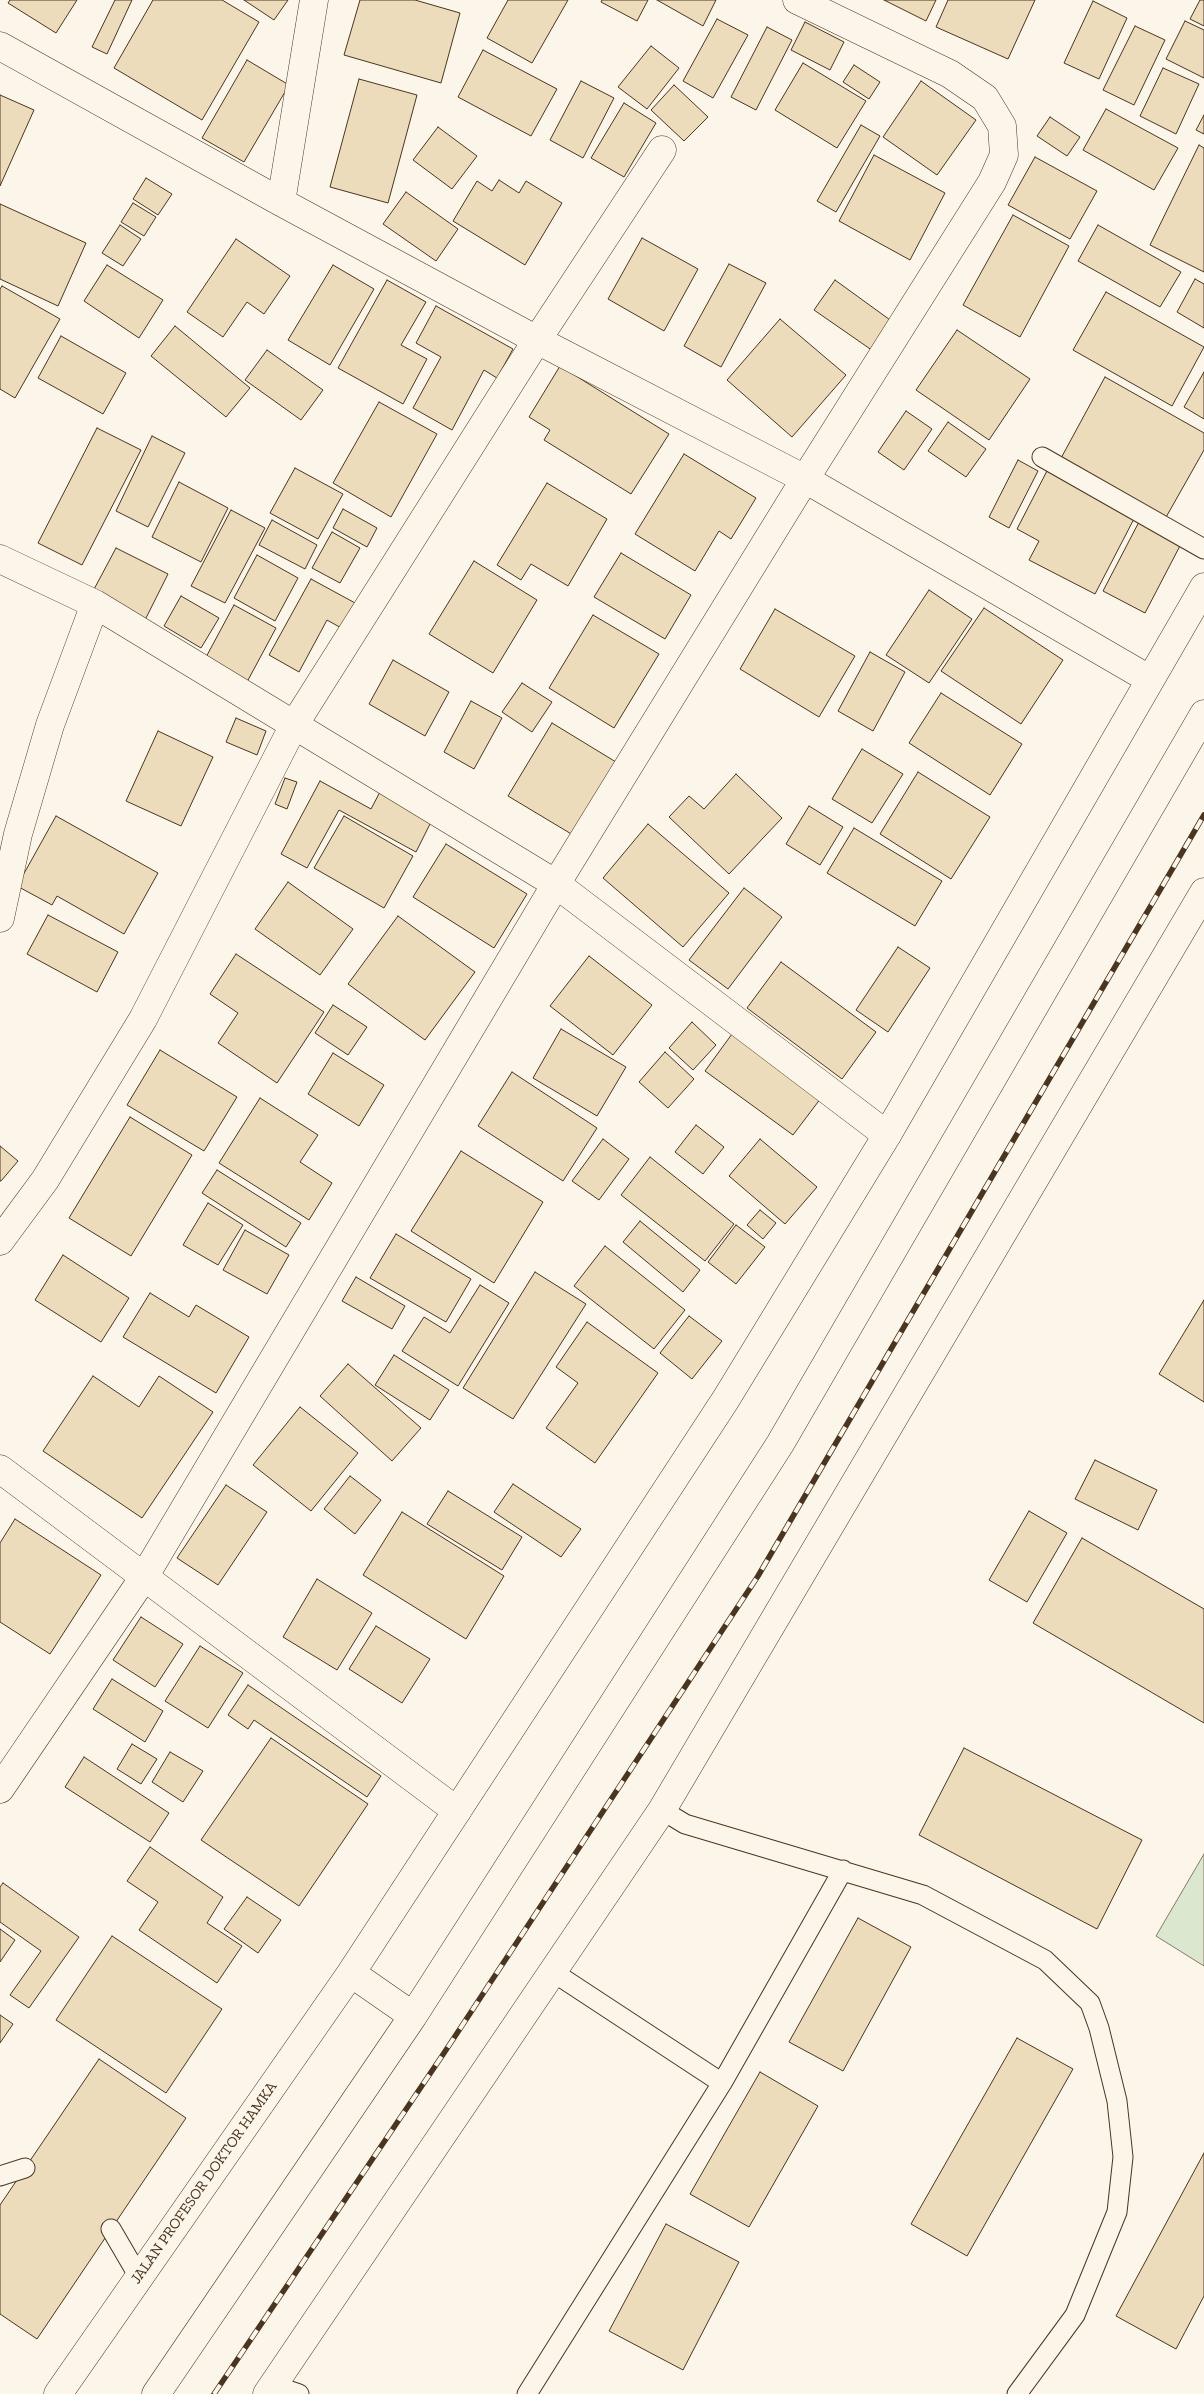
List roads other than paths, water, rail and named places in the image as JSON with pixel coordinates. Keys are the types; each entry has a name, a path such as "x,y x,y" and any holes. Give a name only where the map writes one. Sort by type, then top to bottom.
{"main road":[{"path":"281,202 314,0"},
{"path":"0,1789 144,1577 556,884 804,479 992,182 1004,155 1002,126 986,98 950,74 797,0"},
{"path":"0,46 281,202 537,340 804,479 1149,679"},
{"path":"0,1240 45,1180 143,1019 294,724 537,340 662,150"},
{"path":"0,559 95,604 556,884 887,1135"},
{"name":"JALAN PROFESOR DOKTOR HAMKA","path":"58,2394 351,1973 726,1399 887,1135 1149,679 1204,587"},
{"path":"0,918 18,834 50,724 95,604"},
{"path":"156,2394 413,2016 780,1444 1204,714"},
{"path":"270,2390 662,1810 1204,892"},
{"path":"0,1468 457,1811"},
{"path":"351,1973 413,2016"}],"lane":[{"path":"1042,457 1204,549"},
{"path":"662,1810 685,1824 923,1895 1045,1960 1090,2004 1099,2028 1116,2101 1123,2157 1117,2212 1075,2315 1017,2394"},
{"path":"527,2394 722,2083 843,1870"},
{"path":"553,1972 722,2083"},
{"path":"0,2176 25,2168"},
{"path":"111,2229 139,2277"},
{"path":"270,2390 299,2394"}],"railway":[{"path":"214,2394 444,2053 758,1576 1204,815"}]}
